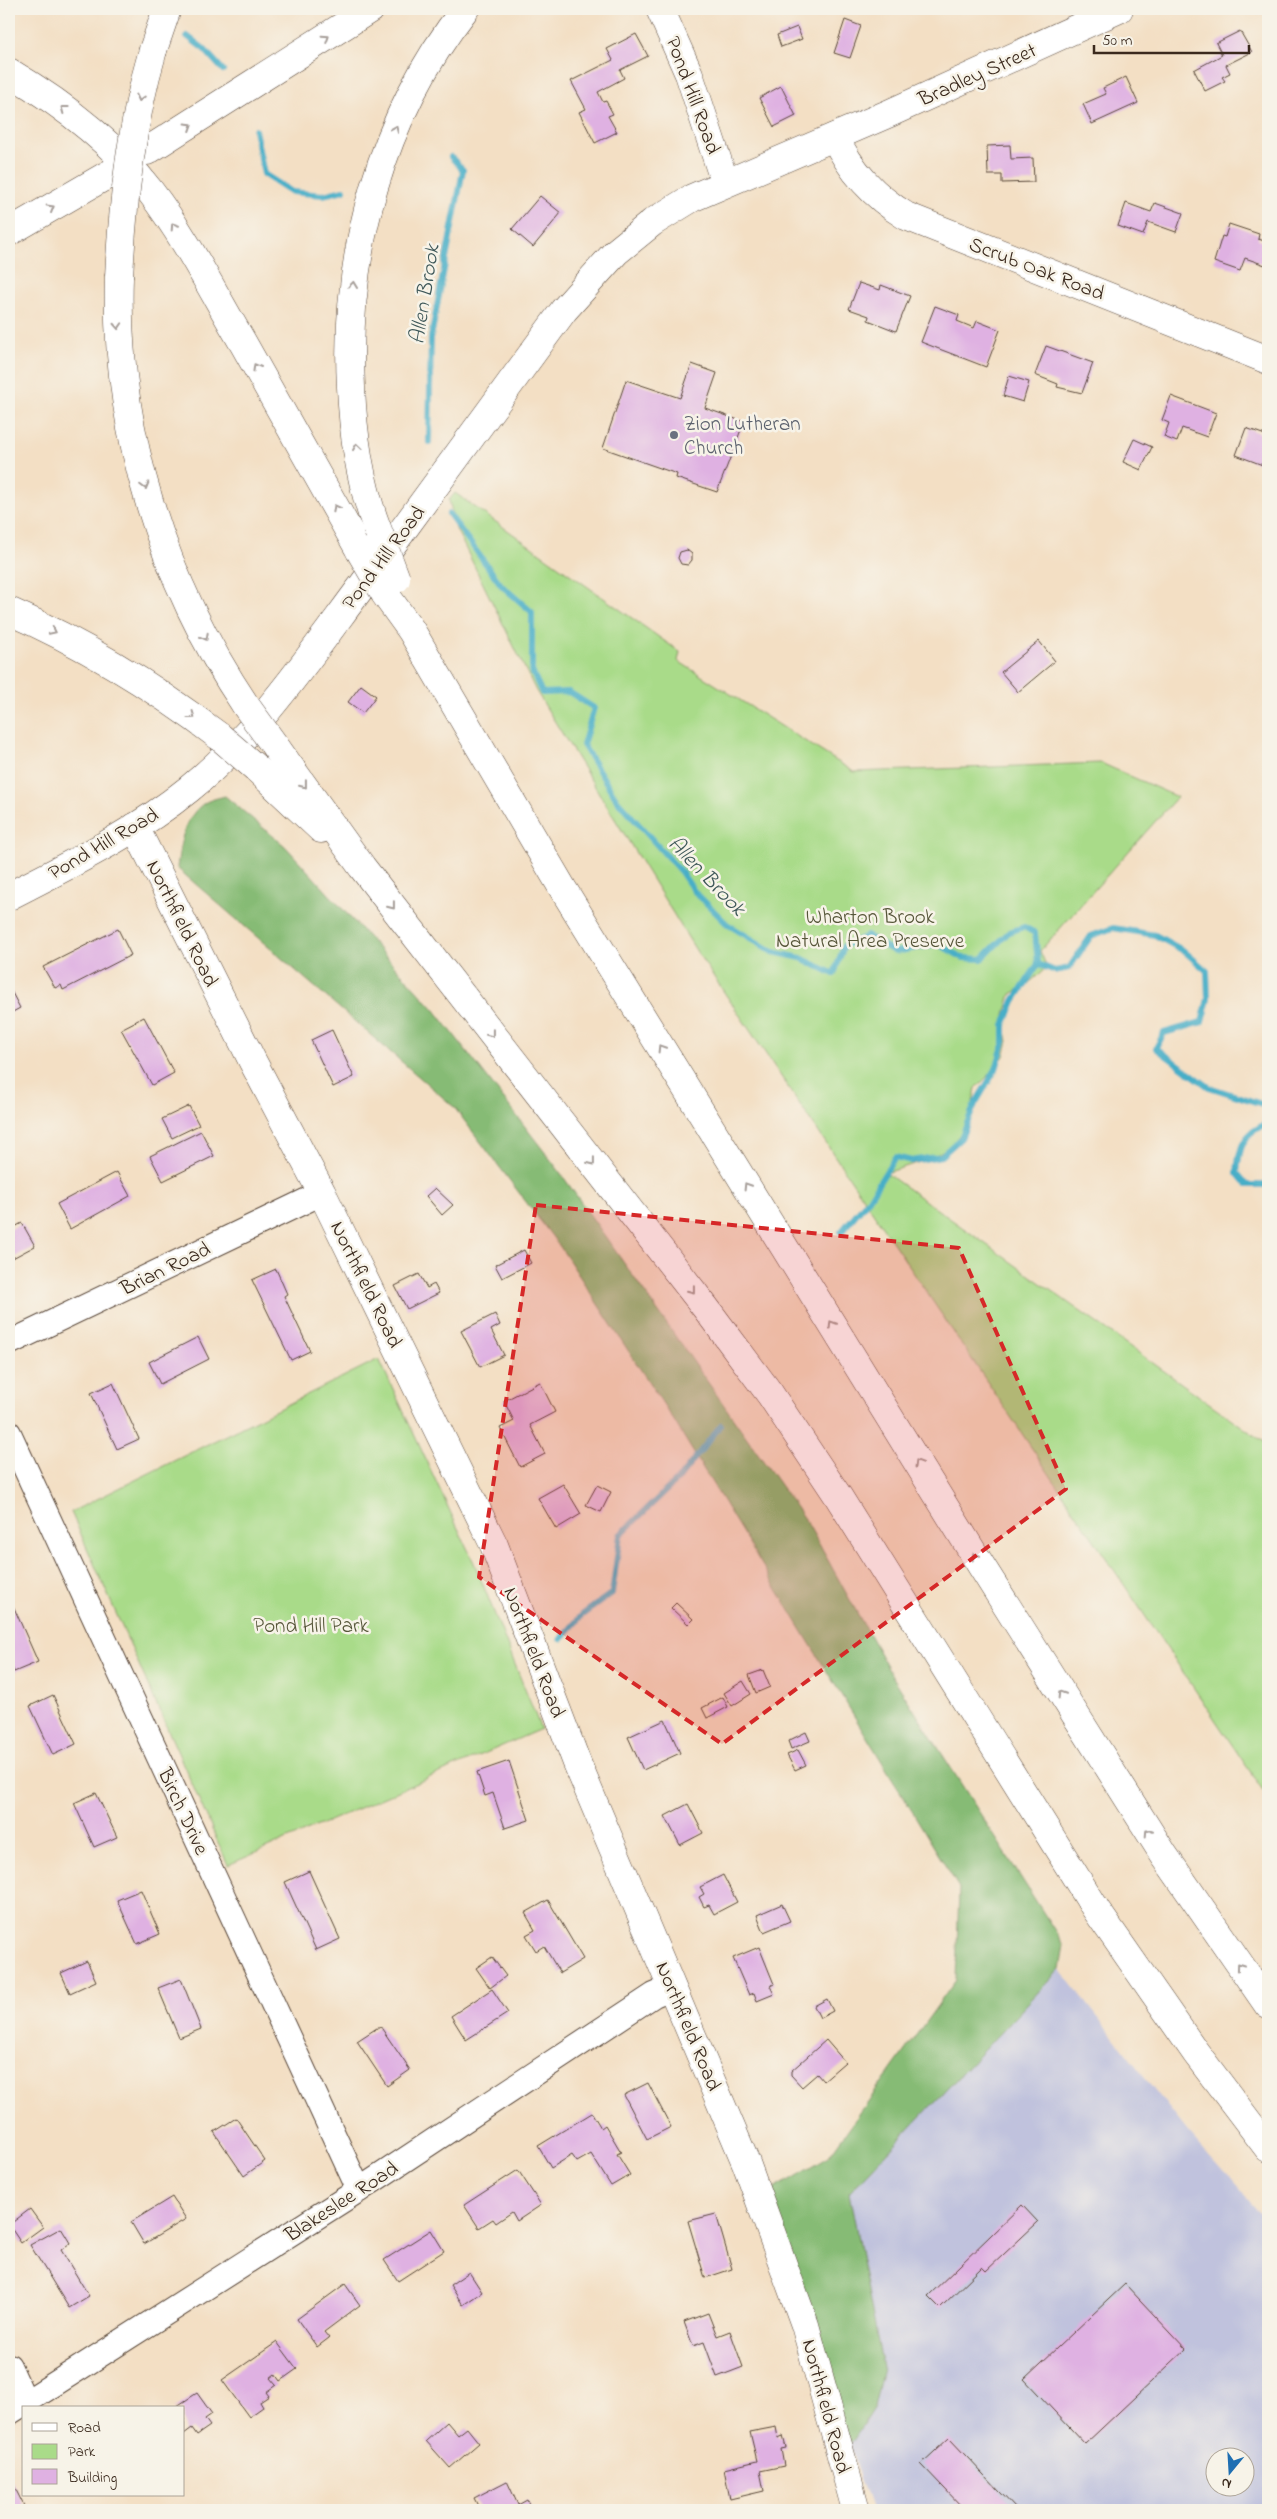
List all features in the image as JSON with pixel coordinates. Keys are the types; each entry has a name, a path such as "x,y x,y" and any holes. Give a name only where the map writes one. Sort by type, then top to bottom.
{"main road":[{"path":"168,9 153,50 130,152 119,277 118,316 124,383 130,420 148,498 172,567 216,658 246,706 362,867 705,1307 770,1394 838,1496 1097,1911 1191,2045 1268,2148"},
{"path":"9,232 147,151 370,9"},
{"path":"465,9 423,71 394,130 372,193 356,258 350,319 351,400 362,477 377,528 391,587 411,630 530,835 987,1576 1164,1856 1268,2005"},
{"name":"Pond Hill Road","path":"660,9 689,74 725,183"},
{"name":"Bradley Street","path":"835,137 1119,9"},
{"path":"9,72 47,96 90,129 123,160 149,190 193,257 360,550 391,587"},
{"name":"Pond Hill Road","path":"9,896 135,827 164,808 210,770 273,704 581,289 616,252 654,222 692,198 835,137"},
{"name":"Scrub Oak Road","path":"835,137 846,159 865,183 885,202 906,216 1268,360"},
{"path":"9,611 56,632 104,658 175,704 220,737 256,768 362,867"},
{"name":"Northfield Road","path":"135,827 253,1062 322,1192 494,1545 577,1763 746,2163 805,2325 856,2510"}],"street":[{"name":"Brian Road","path":"9,1343 322,1192"},
{"name":"Birch Drive","path":"9,1433 359,2190"},
{"name":"Blakeslee Road","path":"17,2408 359,2190 654,1995 673,1987"},
{"path":"9,2366 17,2408"}],"highlighted area":[{"path":"536,1205 959,1248 1066,1489 722,1744 479,1577"}],"shaded area":[{"path":"1060,1969 1187,2131 1268,2221 1268,2510 871,2510 849,2446 874,2407 849,2193"}],"green space":[{"name":"Wharton Brook Natural Area Preserve","path":"455,493 680,652 678,661 854,772 1101,763 1177,797 1040,951 1045,963 1044,970 1024,987 1011,994 1005,1014 1008,1041 1004,1056 994,1070 976,1088 969,1120 963,1131 949,1147 929,1159 886,1173 1268,1445 1268,1798 697,952 536,691 456,529 449,500"},
{"path":"225,796 285,846 434,1009 557,1168 809,1526 891,1674 1064,1945 1060,1969 849,2193 883,2368 874,2407 849,2446 766,2194 828,2157 956,1980 959,1888 673,1419 561,1248 454,1107 177,868 181,842 191,817 205,803"},
{"name":"Pond Hill Park","path":"379,1359 475,1565 541,1729 228,1865 71,1512"}],"building":[{"path":"845,20 861,26 850,58 834,53"},
{"path":"797,27 802,39 781,47 777,35"},
{"path":"1240,31 1252,52 1226,65 1230,73 1222,77 1225,81 1205,91 1194,70 1222,55 1216,43"},
{"path":"636,34 648,56 620,70 624,78 598,92 603,102 606,101 613,114 608,116 617,132 595,143 579,112 586,109 571,81 613,60 607,49"},
{"path":"1126,77 1138,103 1092,124 1083,104 1106,94 1103,88"},
{"path":"781,86 796,116 774,127 759,98"},
{"path":"1010,145 1011,159 1033,158 1034,182 1002,183 1002,175 988,175 987,146"},
{"path":"540,196 561,213 533,247 512,229"},
{"path":"1126,203 1151,212 1155,203 1183,213 1176,232 1148,222 1143,235 1118,226"},
{"path":"1229,224 1259,234 1258,239 1268,242 1268,266 1245,258 1240,271 1214,262 1222,236 1225,237"},
{"path":"859,283 880,290 881,285 910,296 896,331 868,320 869,316 849,309"},
{"path":"935,306 959,315 957,321 974,328 977,321 1000,330 986,367 921,342"},
{"path":"1046,346 1093,363 1082,393 1057,387 1058,384 1035,375"},
{"name":"Zion Lutheran Church","path":"692,364 717,373 705,408 744,422 717,492 676,478 677,474 603,448 626,380 680,398"},
{"path":"1009,376 1029,382 1023,402 1003,396"},
{"path":"1171,396 1216,413 1207,437 1182,428 1177,442 1164,437 1169,423 1162,420"},
{"path":"1246,428 1268,436 1268,467 1236,455"},
{"path":"1134,439 1152,447 1141,470 1123,462"},
{"path":"687,550 692,554 692,560 688,565 681,564 678,558 680,552"},
{"path":"1039,641 1055,661 1018,692 1001,672"},
{"path":"361,685 376,696 363,713 348,702"},
{"path":"118,929 131,955 63,990 61,985 55,988 43,967"},
{"path":"9,987 20,1008 9,1014"},
{"path":"144,1017 174,1073 152,1085 121,1029"},
{"path":"332,1030 354,1077 333,1087 311,1040"},
{"path":"189,1106 199,1125 172,1138 162,1119"},
{"path":"201,1131 214,1156 163,1181 150,1156"},
{"path":"117,1172 130,1196 70,1229 57,1204"},
{"path":"435,1188 453,1205 442,1215 426,1196"},
{"path":"22,1223 35,1246 9,1260 9,1230"},
{"path":"524,1250 531,1263 502,1278 495,1265"},
{"path":"276,1269 287,1294 284,1296 310,1351 291,1360 252,1280"},
{"path":"419,1274 427,1288 434,1284 439,1293 407,1309 395,1286"},
{"path":"495,1314 500,1325 491,1330 504,1355 480,1367 461,1331"},
{"path":"198,1337 209,1359 160,1384 149,1362"},
{"path":"540,1382 555,1412 530,1425 545,1454 520,1467 500,1428 514,1421 504,1401"},
{"path":"113,1383 139,1439 117,1449 91,1393"},
{"path":"563,1484 581,1514 556,1529 538,1498"},
{"path":"597,1485 611,1492 601,1512 586,1505"},
{"path":"11,1601 38,1662 14,1672 9,1659 9,1602"},
{"path":"676,1603 693,1619 688,1624 671,1608"},
{"path":"763,1670 770,1687 756,1693 749,1675"},
{"path":"743,1681 751,1694 732,1706 724,1693"},
{"path":"53,1695 76,1744 53,1755 30,1706"},
{"path":"723,1697 728,1707 707,1718 702,1708"},
{"path":"665,1720 680,1753 643,1770 628,1737"},
{"path":"806,1732 810,1741 791,1749 788,1741"},
{"path":"798,1750 806,1765 795,1770 787,1755"},
{"path":"509,1761 529,1820 505,1828 493,1793 485,1796 477,1772"},
{"path":"96,1793 117,1837 94,1847 74,1803"},
{"path":"688,1804 703,1833 680,1845 665,1816"},
{"path":"309,1871 340,1939 316,1950 285,1882"},
{"path":"723,1875 737,1902 714,1914 709,1905 704,1907 699,1897 704,1894 700,1887"},
{"path":"141,1890 160,1934 137,1944 117,1900"},
{"path":"548,1900 583,1959 560,1973 544,1946 536,1951 526,1935 535,1930 525,1913"},
{"path":"782,1904 790,1921 764,1932 757,1915"},
{"path":"759,1947 774,1984 770,1986 774,1994 757,2001 754,1993 749,1995 733,1958"},
{"path":"492,1957 506,1976 490,1988 476,1968"},
{"path":"87,1961 96,1981 70,1993 61,1973"},
{"path":"181,1979 201,2029 179,2038 158,1988"},
{"path":"492,1989 508,2013 466,2040 451,2016"},
{"path":"827,1999 833,2011 820,2018 814,2006"},
{"path":"380,2026 410,2070 387,2086 357,2041"},
{"path":"826,2040 845,2062 823,2081 817,2074 802,2087 791,2075 791,2071"},
{"path":"648,2083 671,2127 647,2139 624,2095"},
{"path":"592,2113 601,2128 605,2125 621,2152 617,2154 630,2175 611,2186 591,2154 577,2162 572,2155 551,2168 538,2146"},
{"path":"236,2118 265,2161 244,2176 214,2132"},
{"path":"518,2170 541,2205 517,2221 512,2212 496,2223 493,2219 479,2228 464,2205"},
{"path":"172,2197 186,2219 144,2244 131,2222"},
{"path":"1022,2205 1038,2222 986,2271 982,2267 940,2308 928,2296"},
{"path":"30,2209 43,2227 21,2243 9,2225"},
{"path":"716,2214 732,2269 705,2278 688,2221"},
{"path":"61,2228 70,2243 61,2250 89,2296 69,2308 30,2245"},
{"path":"431,2230 444,2251 398,2281 384,2260"},
{"path":"469,2272 482,2292 463,2305 450,2285"},
{"path":"345,2284 360,2305 324,2332 329,2338 317,2347 297,2319"},
{"path":"1125,2284 1186,2349 1085,2444 1024,2379"},
{"path":"708,2313 717,2336 730,2331 743,2367 717,2377 704,2342 693,2346 684,2322"},
{"path":"277,2342 297,2369 280,2381 275,2374 270,2378 276,2385 266,2392 269,2396 260,2402 263,2407 249,2417 222,2380"},
{"path":"197,2393 212,2414 205,2419 210,2426 197,2435 192,2428 185,2433 185,2406 177,2406"},
{"path":"447,2422 458,2435 467,2428 479,2443 450,2468 426,2441"},
{"path":"776,2427 778,2438 783,2436 786,2448 781,2449 784,2466 760,2471 764,2491 730,2499 724,2469 757,2461 750,2432"},
{"path":"949,2438 1017,2510 965,2510 921,2464"},
{"path":"507,2481 518,2505 527,2500 532,2510 480,2510 474,2498"},
{"path":"12,2482 26,2510 9,2510 9,2483"}],"waterway":[{"name":"Allen Brook","path":"187,36 204,49 223,70"},
{"name":"Allen Brook","path":"255,130 264,174 292,192 323,195 344,190"},
{"name":"Allen Brook","path":"429,442 431,337 463,170 451,157"},
{"name":"Allen Brook","path":"449,514 502,586 532,612 532,671 542,693 569,692 594,708 583,745 617,800 681,872 694,891 727,924 773,952 801,958 834,974 844,946 867,936 895,952 938,944 963,958 982,959 1009,932 1024,927 1035,933 1038,964 1055,971 1069,968 1091,936 1113,928 1155,935 1184,951 1207,971 1208,999 1202,1022 1164,1033 1156,1048 1209,1087 1268,1106"},
{"path":"841,1232 869,1199 895,1157 912,1161 941,1156 961,1138 975,1104 996,1069 1004,1042 1004,1025 1014,1001 1038,964"},
{"name":"Allen Brook","path":"1268,1123 1253,1131 1244,1142 1239,1156 1237,1173 1247,1185 1268,1185"},
{"path":"561,1639 582,1615 612,1593 620,1535 680,1477 721,1425"}],"place":[{"name":"Zion Lutheran Church","path":"674,435"}]}
